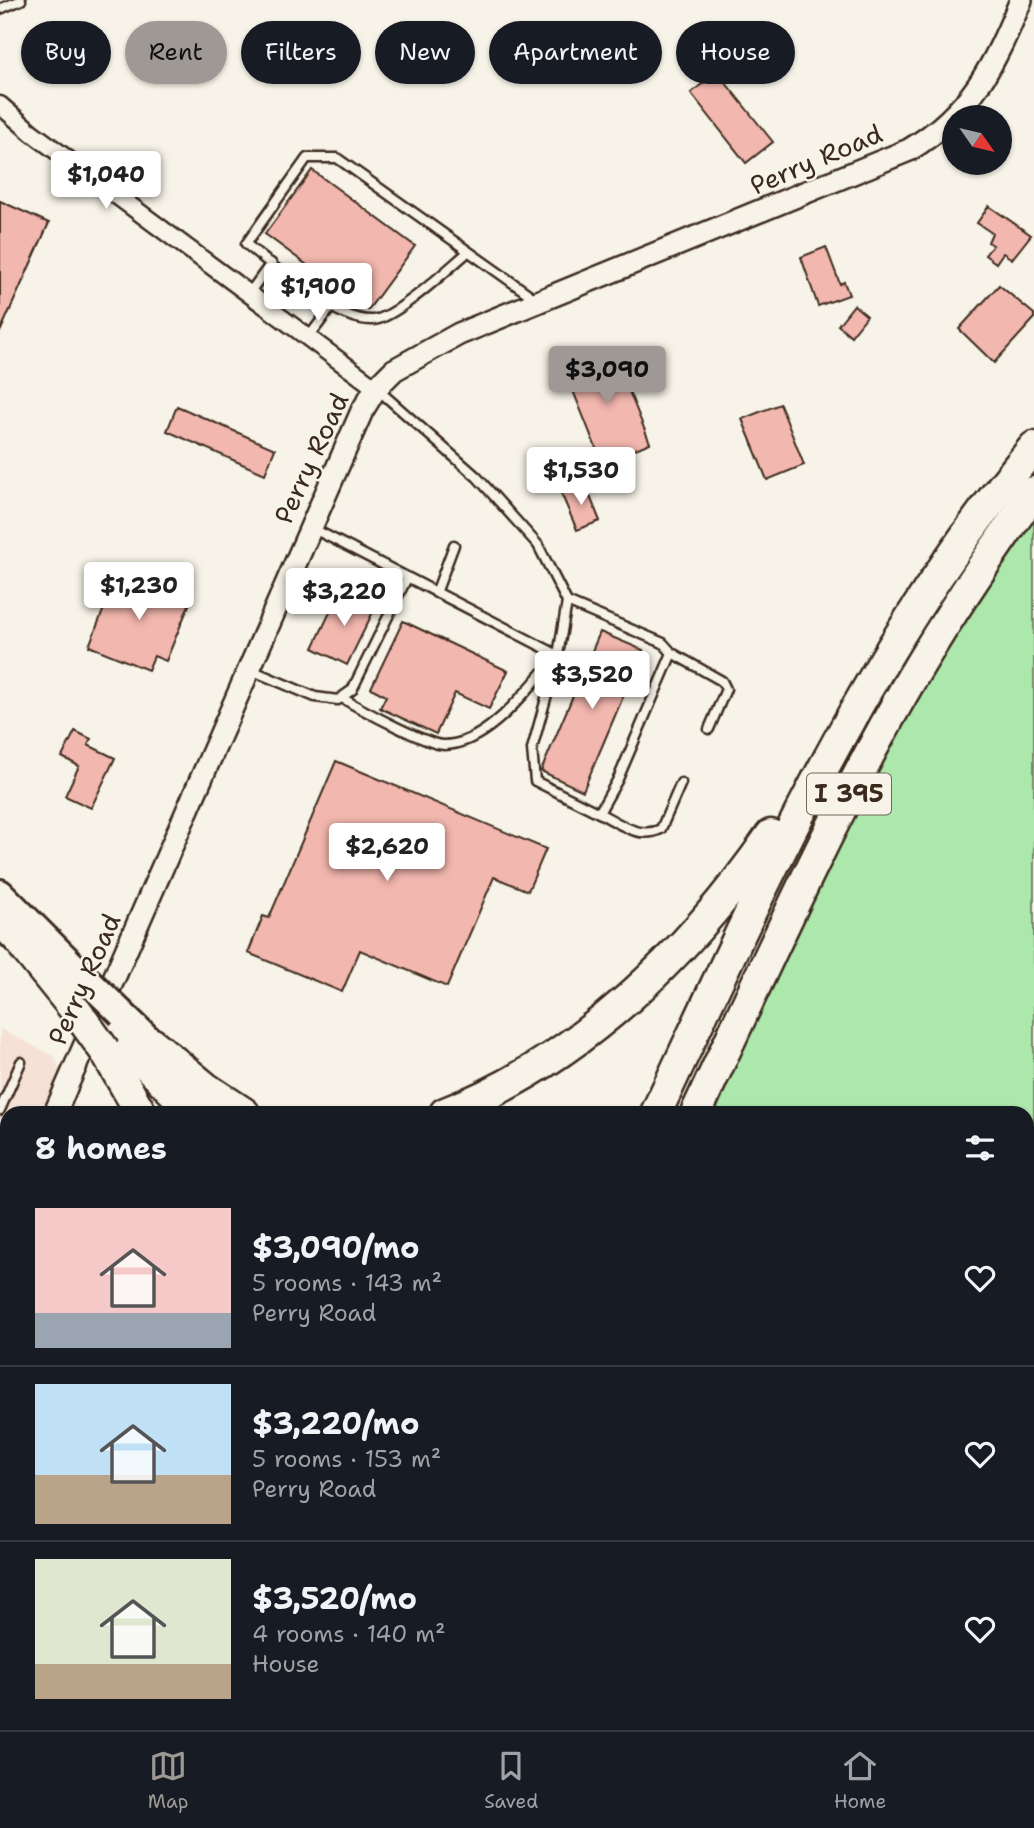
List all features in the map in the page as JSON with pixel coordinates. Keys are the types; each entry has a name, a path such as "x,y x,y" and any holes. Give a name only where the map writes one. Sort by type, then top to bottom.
{"highway":[{"name":"I 395","path":"659,1106 792,825 861,697 940,574 1034,447"},
{"name":"I 395","path":"699,1106 802,889 875,743 945,624 1034,492"},
{"path":"459,1106 507,1083 564,1048 610,1013 665,964 746,870 861,697"},
{"path":"0,893 82,998 187,1106"},
{"path":"0,923 82,998 114,1033 139,1106"},
{"path":"114,1033 153,1044 206,1088 233,1106"},
{"path":"153,1044 210,1106"}],"street":[{"name":"Perry Road","path":"58,1106 309,527 356,423 376,388 394,370 429,348 878,165 923,142 948,122 975,93 991,67 1021,0"},
{"path":"0,105 31,132 376,388"}],"lane":[{"path":"0,9 21,0"},
{"path":"468,252 410,301 375,320 345,316 246,244 307,158 337,158 539,302"},
{"path":"248,295 271,263"},
{"path":"307,338 332,306"},
{"path":"376,388 495,496 538,545 567,603 558,655 532,750 535,781 635,832 651,834 660,829 681,783"},
{"path":"309,527 558,655"},
{"path":"436,593 454,545"},
{"path":"248,669 315,697 338,700 342,698 352,690 407,578"},
{"path":"567,603 663,643 672,653 722,681 726,689 709,729"},
{"path":"599,813 618,779 672,653"},
{"path":"342,698 442,745 467,740 495,722 558,655"},
{"path":"2,1106 21,1062"}],"shaded area":[{"path":"0,1029 54,1056 76,1106 0,1106"}],"green space":[{"path":"1034,514 1034,1106 718,1106 804,906 893,738 989,580"}],"building":[{"path":"702,84 727,84 773,142 746,163 691,93"},
{"path":"312,170 415,246 368,310 265,234"},
{"path":"0,201 49,223 0,332"},
{"path":"989,206 1031,235 1012,259 1003,253 996,263 985,255 993,245 988,242 992,233 977,223"},
{"path":"826,247 840,284 844,282 849,295 818,306 801,257"},
{"path":"999,285 1034,314 1034,319 994,363 959,329"},
{"path":"854,305 867,316 851,336 838,325"},
{"path":"612,349 650,443 602,463 564,368"},
{"path":"780,404 804,465 767,480 742,419"},
{"path":"177,406 275,449 265,474 167,431"},
{"path":"585,484 600,521 577,530 561,493"},
{"path":"119,571 191,600 166,661 154,656 148,670 89,646"},
{"path":"340,591 375,608 347,665 313,648"},
{"path":"403,621 508,671 489,709 455,693 436,734 380,708 386,696 371,688"},
{"path":"600,632 643,650 583,791 541,771"},
{"path":"75,731 91,739 88,745 115,758 91,808 65,796 79,766 62,757"},
{"path":"336,761 546,849 528,891 494,877 447,987 360,950 342,992 248,953 263,916 269,918"}]}
